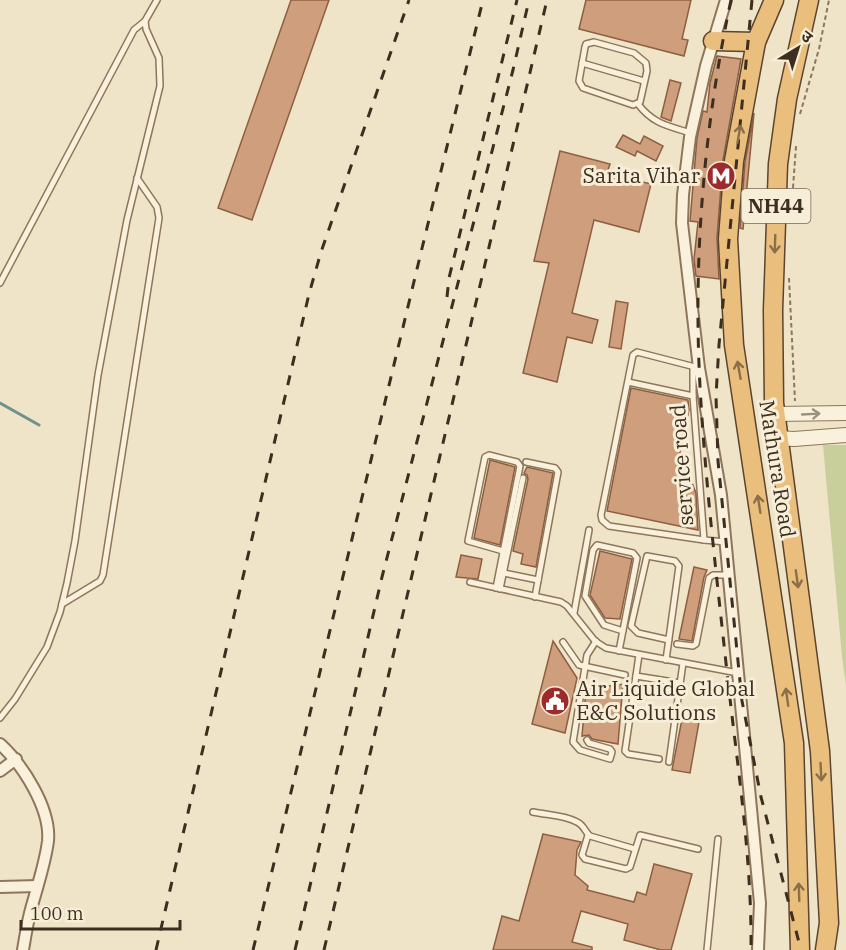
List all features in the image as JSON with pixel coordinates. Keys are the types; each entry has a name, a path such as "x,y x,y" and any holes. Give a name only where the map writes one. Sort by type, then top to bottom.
{"highway":[{"name":"Mathura Road","path":"774,0 756,42 734,161 728,240 734,345 794,743 800,950"},
{"name":"Mathura Road","path":"809,0 787,99 778,164 773,310 775,414 820,751 829,923 825,950"},
{"path":"713,41 756,42"}],"street":[{"path":"726,0 713,41 691,133 682,223 696,368 721,495 726,542 760,903 758,950"},
{"path":"775,414 846,413"},
{"path":"778,438 846,435"},
{"path":"0,744 16,759 33,788 48,827 48,842 23,950"},
{"path":"0,771 16,759"},
{"path":"0,887 37,886"}],"lane":[{"path":"0,283 134,30 146,21 157,0"},
{"path":"0,718 15,699 46,647 62,604 75,541 98,375 127,220 161,75 159,58 146,29 146,21"},
{"path":"590,43 634,53 646,63 638,104 633,105 583,88 579,81 585,47 590,43"},
{"path":"582,63 644,81"},
{"path":"638,104 654,121 691,133"},
{"path":"62,604 100,581 103,575 159,218 157,207 136,178"},
{"name":"service road","path":"637,352 696,368 693,396 704,540 609,526 602,520 601,515 633,355 637,352"},
{"path":"628,382 693,396"},
{"path":"498,589 520,466 517,462 489,455 485,457 468,541 503,551"},
{"path":"526,462 555,468 558,472 535,597"},
{"path":"498,589 504,573 523,478"},
{"path":"574,613 589,530"},
{"path":"704,540 726,542"},
{"path":"619,651 623,631 636,556 633,553 597,545 593,550 585,596 604,625 623,631"},
{"path":"666,660 669,640 680,566 675,561 647,555 631,626 638,633 669,640"},
{"path":"504,573 538,580"},
{"path":"677,644 693,646 696,644 709,578 713,575 729,575"},
{"path":"470,582 561,602 574,613 596,642 606,648 738,674"},
{"path":"563,642 576,662 585,667 625,675"},
{"path":"587,740 589,743 610,749 612,752 610,759 580,750 573,742 588,652 596,642"},
{"path":"639,655 625,752 659,759"},
{"path":"669,762 683,663"},
{"path":"636,676 680,683"},
{"path":"533,812 575,821 583,826 588,835 635,849"},
{"path":"588,835 582,855 585,860 628,869 638,837 643,834 698,849"},
{"path":"707,950 718,839"}],"path":[{"path":"798,120 819,49 829,0"},
{"path":"792,190 796,142"},
{"path":"789,277 795,404"}],"green space":[{"path":"823,445 846,445 846,686 842,657"}],"building":[{"path":"291,0 329,0 252,220 218,208"},
{"path":"586,0 691,0 682,39 688,40 684,56 579,29"},
{"path":"717,56 741,59 723,160 717,238 719,279 696,276 694,259 698,222 690,221 697,138 703,111 707,112 710,83"},
{"path":"670,80 681,83 671,121 661,117"},
{"path":"754,113 743,229 740,228 745,162"},
{"path":"623,135 640,144 644,136 663,146 656,161 637,151 635,156 616,147"},
{"path":"560,151 610,164 607,173 651,184 639,232 594,220 572,313 598,320 592,343 567,337 557,382 523,373 549,263 534,261"},
{"path":"616,301 628,303 621,349 609,347"},
{"path":"631,388 688,400 689,410 677,466 686,468 696,493 698,530 607,511"},
{"path":"490,460 515,467 500,545 474,538"},
{"path":"527,467 553,473 536,567 521,564 523,554 513,551 528,479 524,473"},
{"path":"600,551 632,559 620,619 605,618 590,595"},
{"path":"461,555 482,559 478,579 456,577"},
{"path":"694,567 707,570 692,641 679,639"},
{"name":"Air Liquide Global E&C Solutions","path":"553,641 577,678 565,733 532,724"},
{"path":"623,684 618,744 592,739 589,735 582,736 586,689"},
{"path":"682,719 699,722 690,773 672,770"},
{"path":"543,834 581,842 577,850 575,875 588,886 587,890 634,902 637,892 646,895 654,864 692,874 671,950 661,950 624,940 628,924 581,911 572,942 592,947 592,950 493,950 502,916 519,921"}],"waterway":[{"path":"0,403 39,425"}],"railway":[{"path":"156,950 309,294 321,252 409,0"},
{"path":"253,950 483,0"},
{"path":"447,297 449,278 517,0"},
{"path":"295,950 382,577 529,0"},
{"path":"324,950 547,0"},
{"path":"731,0 707,144 700,241 698,338 708,490 743,806 749,878 751,950"},
{"path":"752,0 719,345 716,396 718,461 742,701 761,797 801,950"}],"place":[{"name":"Sarita Vihar","path":"721,176"},
{"name":"Air Liquide Global E&C Solutions","path":"555,701"}]}
